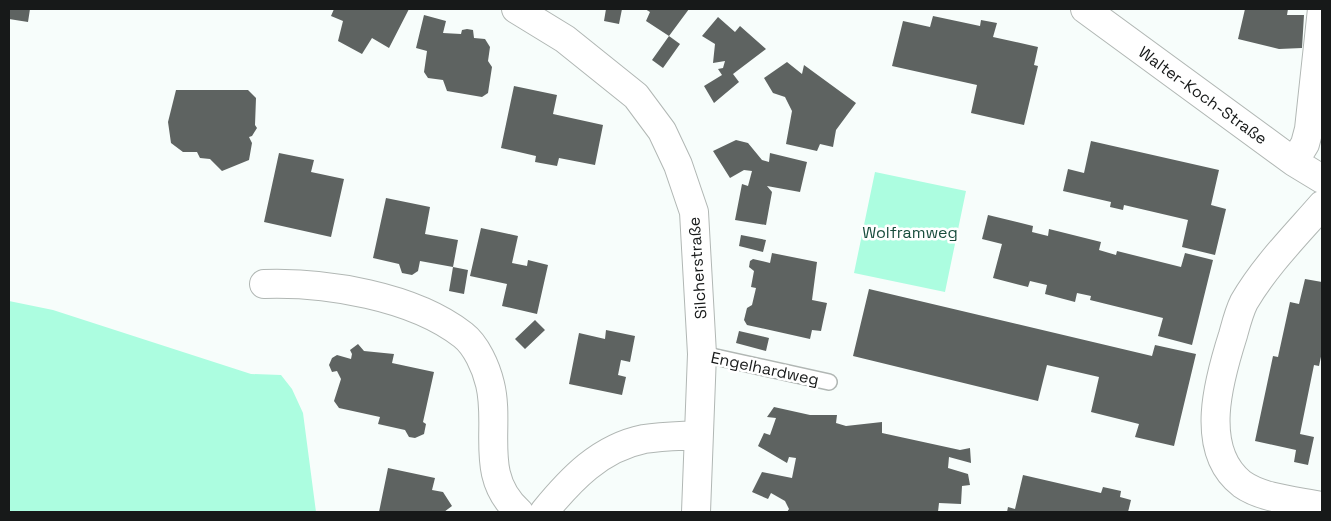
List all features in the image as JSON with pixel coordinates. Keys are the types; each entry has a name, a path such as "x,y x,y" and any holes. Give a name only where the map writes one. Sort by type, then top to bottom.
{"street":[{"name":"Silcherstraße","path":"516,9 565,39 636,96 662,131 678,165 694,212 702,354 696,512"},
{"name":"Walter-Koch-Straße","path":"1085,9 1294,162 1322,180"},
{"path":"1294,162 1305,144 1308,129 1322,9"},
{"path":"1322,205 1261,275 1242,305 1226,357 1218,401 1216,432 1222,459 1232,474 1243,484 1258,492 1322,506"},
{"path":"264,284 293,284 342,290 408,305 438,319 464,336 482,359 491,384 494,414 492,457 501,486 513,507 519,512"},
{"path":"544,512 567,484 592,462 618,448 644,439 698,435"}],"lane":[{"name":"Engelhardweg","path":"702,354 829,382"}],"green space":[{"name":"Wolframweg","path":"875,172 966,191 945,292 854,273"},
{"path":"9,301 53,310 251,374 281,375 292,389 303,413 316,512 9,512"}],"building":[{"path":"9,9 30,9 28,22 9,19"},
{"path":"334,9 409,9 389,48 372,38 362,54 338,41 343,21 331,16"},
{"path":"606,9 622,9 619,24 604,21"},
{"path":"645,9 689,9 669,36 646,21 650,12"},
{"path":"1245,9 1288,9 1287,15 1304,15 1302,48 1279,49 1238,39"},
{"path":"424,15 446,21 443,33 461,34 462,30 467,29 473,30 474,38 485,39 490,47 488,61 492,67 488,93 482,97 447,91 443,80 428,78 424,72 427,51 416,48"},
{"path":"933,16 980,26 981,20 997,23 993,37 1038,47 1034,65 1038,66 1024,125 971,113 977,85 892,66 903,21 930,27"},
{"path":"718,17 735,32 740,26 766,49 733,74 739,82 714,103 704,86 722,75 718,69 723,68 725,61 713,63 715,44 702,36"},
{"path":"669,36 680,44 663,68 652,60"},
{"path":"787,62 802,74 804,65 856,103 836,130 833,147 820,144 817,151 786,144 792,111 785,97 773,93 764,78"},
{"path":"514,86 557,95 553,114 603,125 595,165 559,158 557,166 535,162 536,156 501,148"},
{"path":"176,90 248,90 256,98 255,125 257,128 252,136 249,137 252,143 249,160 222,171 210,159 200,158 197,152 183,152 171,143 168,122"},
{"path":"736,140 748,143 762,160 769,162 770,153 807,162 800,192 767,186 772,192 766,225 735,220 742,184 748,186 752,171 744,170 730,178 713,151"},
{"path":"1091,141 1219,170 1211,205 1226,209 1215,255 1182,247 1188,220 1124,205 1123,210 1110,207 1111,202 1063,191 1068,169 1084,173"},
{"path":"279,153 314,160 311,172 344,179 331,237 264,222"},
{"path":"386,198 430,207 425,234 458,240 453,267 420,261 418,271 412,275 402,273 399,264 373,258"},
{"path":"988,215 1033,226 1032,232 1048,236 1049,229 1101,242 1099,250 1116,255 1117,251 1181,267 1185,253 1213,260 1192,345 1158,336 1163,318 1090,300 1091,296 1077,293 1075,302 1045,294 1047,285 1030,281 1028,287 993,278 1002,244 982,239"},
{"path":"481,228 518,236 512,263 527,266 528,260 548,265 537,314 502,306 507,284 470,276"},
{"path":"741,235 766,240 763,252 739,246"},
{"path":"772,253 817,262 812,300 827,303 821,331 812,330 810,339 747,325 744,320 747,308 752,305 756,288 751,287 754,271 749,267 750,261 753,259 770,263"},
{"path":"453,267 468,270 464,294 449,291"},
{"path":"1305,279 1322,282 1322,352 1319,366 1314,365 1300,434 1314,437 1308,465 1294,462 1296,450 1255,441 1273,356 1278,357 1290,302 1299,304"},
{"path":"869,289 1152,356 1155,345 1196,354 1174,446 1135,437 1139,424 1091,412 1099,377 1047,365 1038,401 853,356"},
{"path":"535,320 545,330 525,349 515,339"},
{"path":"606,330 635,336 630,362 621,360 618,375 626,377 622,395 569,384 579,333 605,339"},
{"path":"739,331 769,338 766,351 736,343"},
{"path":"358,344 364,351 394,354 392,363 434,372 423,422 426,424 424,434 415,438 409,437 405,430 378,424 380,417 339,408 334,401 341,379 337,371 332,372 329,365 332,358 337,355 351,359 352,354 350,350"},
{"path":"774,407 810,415 837,415 836,423 846,426 882,422 882,433 960,450 970,448 971,463 949,457 948,468 968,474 970,485 962,486 961,504 939,503 938,512 787,512 789,509 785,501 771,493 768,499 752,492 762,472 792,478 796,458 789,457 787,463 758,446 764,433 770,435 776,418 767,417"},
{"path":"388,468 435,478 432,490 443,492 452,506 444,512 379,512"},
{"path":"1023,475 1101,493 1103,487 1121,491 1120,497 1131,500 1128,512 1007,512 1008,507 1015,509"}]}
